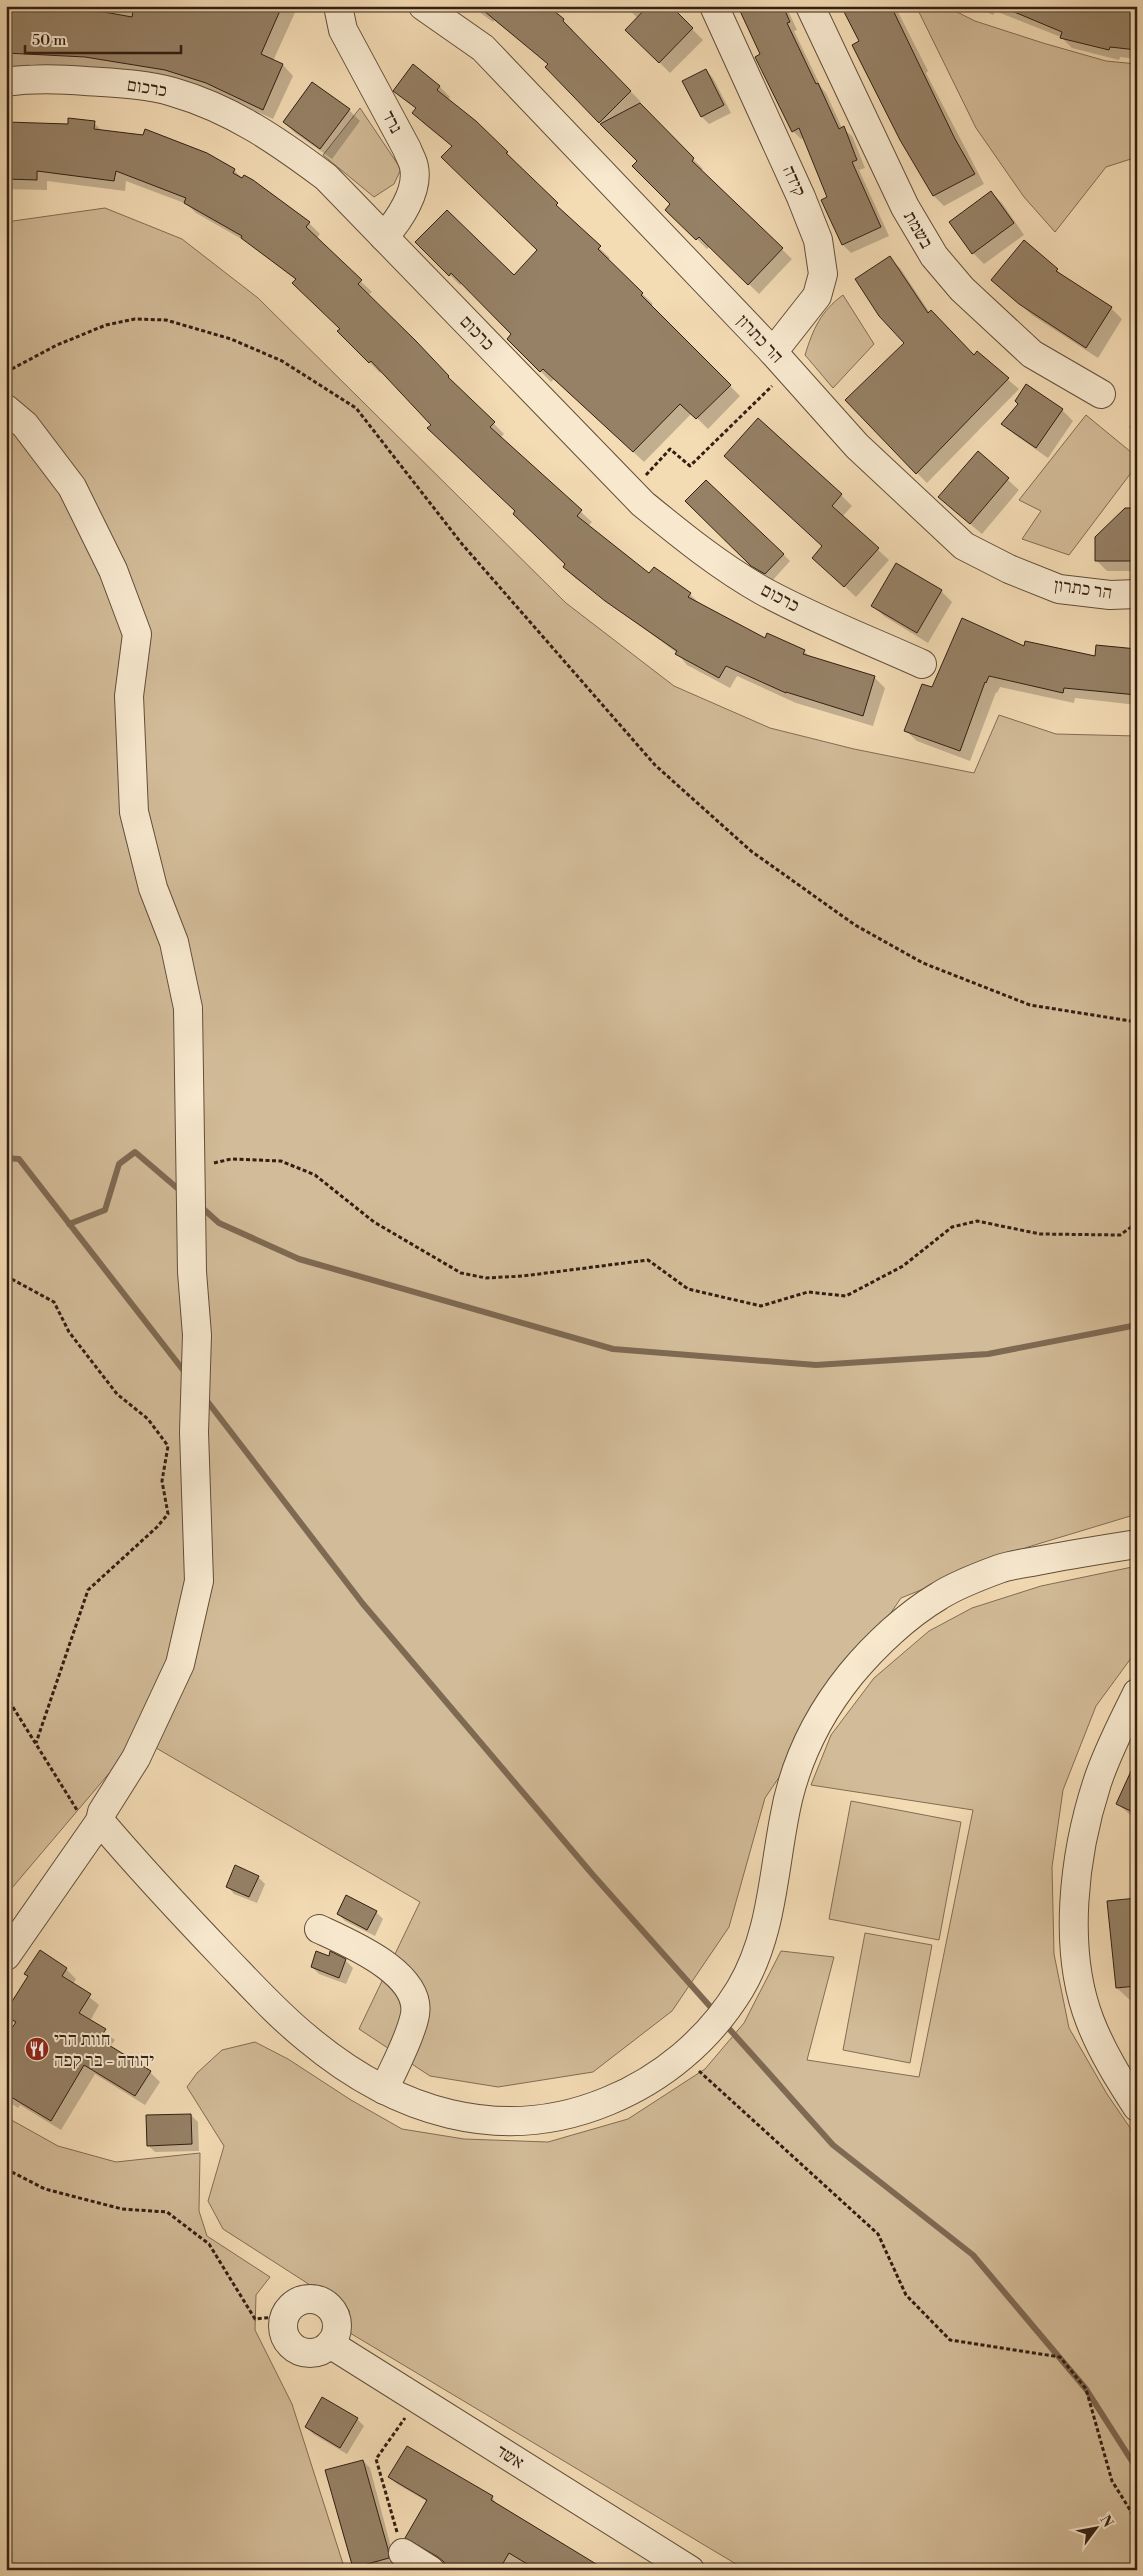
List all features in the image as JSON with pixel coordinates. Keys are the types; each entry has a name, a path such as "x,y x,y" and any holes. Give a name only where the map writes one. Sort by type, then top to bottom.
{"street":[{"name":"נרד","path":"338,6 343,30 407,149 414,168 408,198 398,220 384,237"},
{"name":"הר כתרון","path":"424,6 483,48 781,361 857,446 964,546 1009,569 1059,589 1110,595 1137,594"},
{"name":"קידה","path":"714,6 801,197 818,240 823,274 817,296 781,361"},
{"name":"בשמת","path":"810,6 905,207 934,256 962,290 1032,354 1101,394"},
{"name":"כרכום","path":"6,82 25,79 123,83 173,91 225,111 270,135 326,177 630,492 687,540 762,590 816,618 922,664"},
{"path":"6,409 25,425 72,488 113,570 137,634 129,696 134,812 153,888 174,942 188,1008 192,1272 198,1335 194,1432 198,1581 180,1664 136,1758 102,1812 100,1821 6,1956"},
{"path":"100,1821 149,1879 251,1985 307,2039 359,2076 407,2102 467,2120 524,2122 583,2112 630,2092 670,2068 707,2033 740,1989 761,1945 772,1899 784,1816 800,1757 825,1711 853,1671 900,1625 940,1595 1002,1568 1137,1544"},
{"path":"1137,1693 1094,1791 1084,1828 1073,1927 1078,1973 1089,2019 1106,2058 1137,2107"},
{"path":"318,1929 368,1952 404,1981 415,1999 415,2018 384,2090"},
{"path":"305,2299 321,2301 334,2312 336,2320 335,2337 330,2344 314,2352 296,2349 285,2335 285,2316 297,2302 305,2299"},
{"name":"אשד","path":"330,2344 690,2570"},
{"path":"403,2553 430,2570"}],"path":[{"path":"6,372 57,345 106,325 135,319 166,320 231,339 282,361 356,408 462,544 648,758 750,851 855,925 923,963 1030,1005 1137,1022"},
{"path":"630,492 670,449 690,466 781,361"},
{"path":"191,1168 230,1159 281,1161 316,1175 374,1222 461,1274 486,1278 523,1276 648,1260 688,1289 761,1306 808,1292 846,1296 903,1266 952,1227 977,1221 1040,1234 1120,1234 1137,1223"},
{"path":"6,1276 54,1302 69,1332 116,1394 148,1419 168,1446 162,1481 168,1514 157,1527 88,1590 36,1743"},
{"path":"6,1696 79,1814 100,1821"},
{"path":"683,2056 878,2234 906,2295 950,2340 1060,2357 1086,2389 1112,2481 1137,2520"},
{"path":"6,2169 45,2189 122,2209 167,2212 209,2244 256,2319 285,2316"},
{"path":"403,2553 376,2460 418,2399"}],"shaded area":[{"path":"916,6 945,6 975,21 1043,43 1106,61 1137,64 1137,157 1106,167 1055,232 1024,197 976,128"},
{"path":"360,108 401,169 394,184 374,197 323,155"},
{"path":"105,208 182,239 258,298 566,603 674,686 770,728 854,749 974,773 999,715 1056,734 1137,736 1137,1514 1028,1547 901,1598 765,1798 729,1927 672,2011 593,2072 498,2087 430,2076 359,2029 420,1902 139,1738 6,1895 6,222"},
{"path":"843,295 874,344 833,388 805,355 811,337 823,314"},
{"path":"1086,415 1137,457 1137,465 1069,555 1022,539 1041,511 1019,500"},
{"path":"1137,1566 1137,1650 1096,1706 1063,1790 1052,1867 1054,1954 1069,2028 1107,2094 1137,2138 1137,2570 746,2570 350,2333 349,2310 223,2229 208,2201 224,2146 187,2087 197,2073 222,2050 255,2042 288,2059 351,2100 402,2129 464,2139 548,2142 628,2119 705,2069 744,2023 781,1951 834,1957 807,2060 919,2077 973,1810 811,1785 831,1735 874,1678 929,1631 972,1608 1041,1586"},
{"path":"851,1801 961,1822 939,1940 829,1919"},
{"path":"865,1933 932,1945 910,2063 843,2050"},
{"path":"6,2117 58,2146 116,2162 200,2153 199,2211 207,2236 270,2277 256,2295 255,2330 292,2404 345,2570 6,2570"}],"building":[{"path":"134,6 282,6 261,54 283,64 263,110 206,83 165,70 85,57 6,53 6,7 104,12 132,17"},
{"path":"478,6 548,6 564,19 563,21 631,91 599,123 545,67 548,64"},
{"path":"648,6 671,6 693,28 659,63 625,30"},
{"path":"750,6 783,6 790,22 787,23 816,84 818,83 839,129 844,126 857,160 852,162 881,227 842,245 821,200 827,197 799,128 792,132 755,57 760,54 740,11"},
{"path":"841,6 891,6 955,139 975,174 933,196 900,140 852,45 859,41"},
{"path":"1000,6 1137,6 1137,50 1110,47 1109,50 1060,38 1062,32"},
{"path":"413,64 440,86 437,90 476,121 508,152 506,153 558,203 556,205 601,246 598,249 643,293 641,295 731,385 696,419 680,404 633,452 543,369 540,372 507,339 511,334 451,273 449,276 415,242 447,210 514,275 537,250 441,157 452,146 412,113 416,108 393,91"},
{"path":"706,69 724,105 701,117 682,81"},
{"path":"312,82 350,109 320,149 283,122"},
{"path":"640,103 694,158 692,161 783,248 748,285 699,237 696,240 665,210 670,204 632,166 637,161 600,124"},
{"path":"68,118 95,121 94,129 143,135 145,129 207,153 235,169 233,173 242,178 244,175 253,180 310,222 306,227 362,280 358,284 416,341 448,377 495,422 490,427 582,510 577,516 649,573 654,567 691,593 688,597 765,638 767,633 805,650 803,654 875,676 863,716 786,693 726,666 719,678 675,654 677,651 605,601 563,567 565,564 513,514 515,511 427,428 431,425 371,361 369,363 337,331 340,329 292,283 296,279 241,238 242,236 184,203 186,198 116,171 114,181 37,171 37,180 6,179 6,122 68,124"},
{"path":"991,191 1014,223 972,254 949,222"},
{"path":"1024,240 1058,269 1056,271 1112,307 1086,348 1019,304 991,280"},
{"path":"890,256 928,313 931,310 974,355 977,351 1009,378 916,474 845,400 904,343 879,316 855,279"},
{"path":"1026,384 1063,409 1036,448 1001,424 1018,404 1015,401"},
{"path":"758,418 842,494 832,506 879,548 844,587 812,558 822,546 724,456"},
{"path":"978,451 1009,478 970,524 938,497"},
{"path":"706,480 784,554 765,574 751,566 685,501"},
{"path":"1125,508 1137,508 1137,561 1095,561 1095,537"},
{"path":"896,563 942,590 917,633 871,606"},
{"path":"962,618 1024,646 1025,641 1095,656 1096,645 1137,649 1137,695 1064,688 1063,693 989,676 985,682 960,751 904,731 922,684 932,687"},
{"path":"1137,1758 1137,1814 1116,1804"},
{"path":"235,1865 259,1876 249,1897 226,1887"},
{"path":"346,1895 377,1911 367,1930 337,1914"},
{"path":"1137,1898 1137,1986 1116,1988 1107,1901"},
{"path":"40,1950 67,1968 62,1976 91,1994 79,2013 106,2029 99,2039 151,2071 135,2096 84,2065 51,2121 6,2094 6,2037 16,2022 6,2016 6,2011 28,1976 24,1974"},
{"path":"316,1951 329,1956 330,1951 346,1959 339,1978 311,1967"},
{"path":"191,2114 192,2144 147,2146 146,2115"},
{"path":"322,2397 358,2418 340,2448 305,2427"},
{"path":"407,2446 493,2496 491,2500 606,2570 537,2570 509,2553 499,2570 445,2570 444,2562 438,2557 405,2538 427,2500 388,2477"},
{"path":"363,2460 389,2558 353,2568 325,2470"}],"waterway":[{"path":"69,1224 105,1210 119,1164 135,1152 183,1193"},
{"path":"6,1158 19,1159 187,1375"},
{"path":"199,1205 219,1223 299,1259 613,1349 816,1365 988,1354 1137,1325"},
{"path":"204,1397 363,1604 593,1875 715,2012"},
{"path":"723,2022 833,2145 973,2255 1086,2389 1137,2469"}],"place":[{"name":"חוות הרי יהודה - בר קפה","path":"37,2049"}]}
